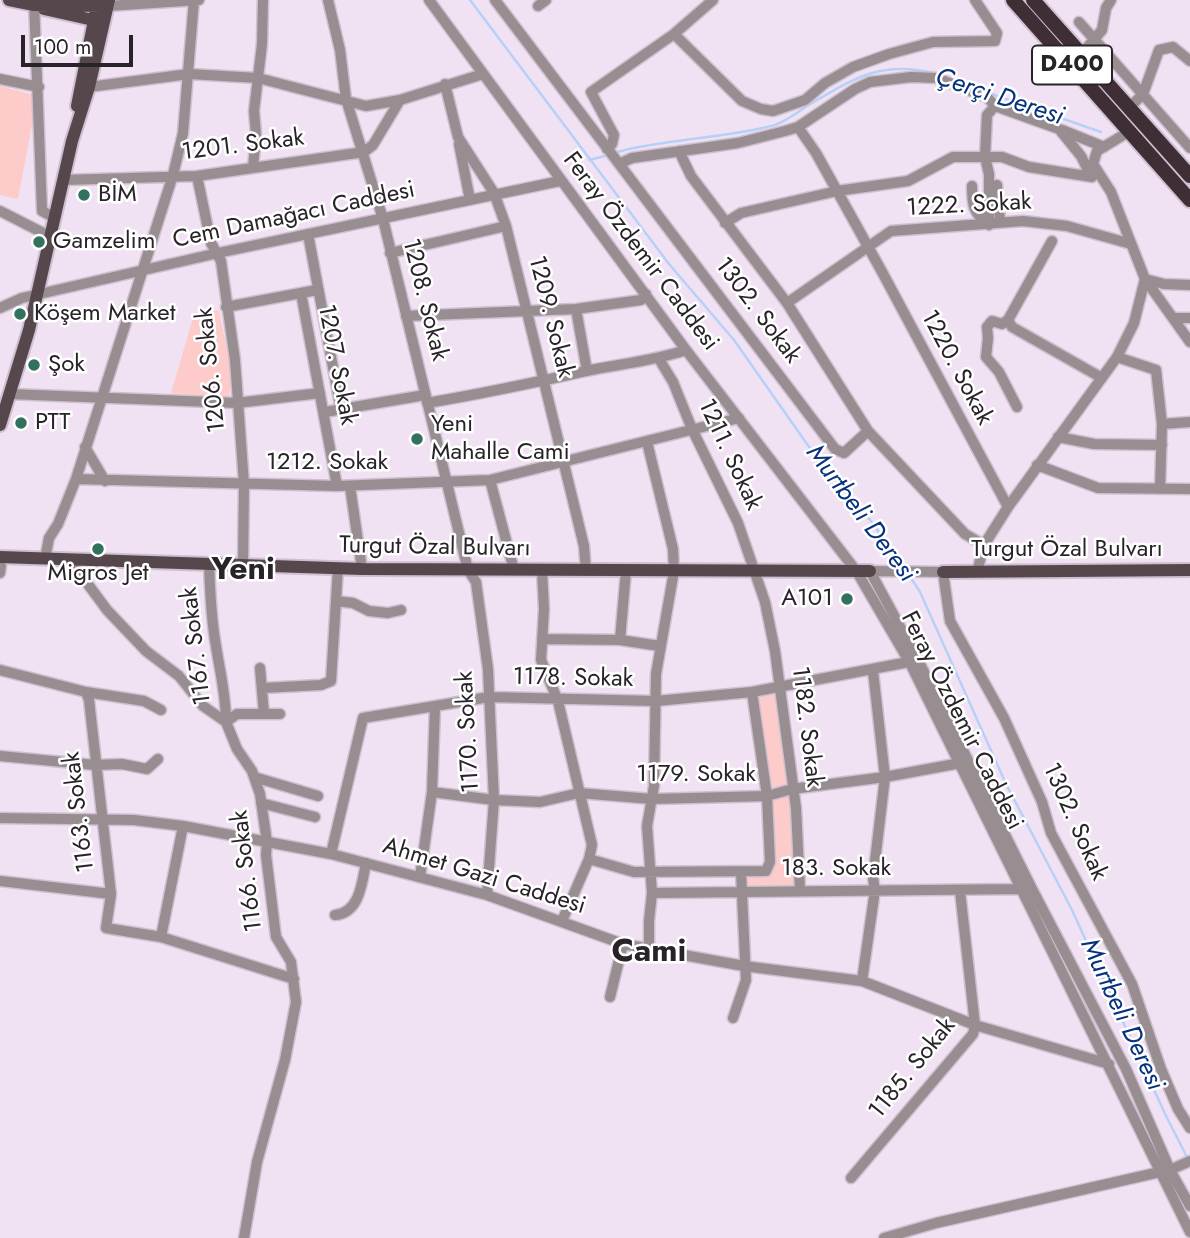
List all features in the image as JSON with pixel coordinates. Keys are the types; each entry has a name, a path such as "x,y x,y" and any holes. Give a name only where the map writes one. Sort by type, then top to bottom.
{"highway":[{"name":"D400","path":"1013,0 1190,200"},
{"name":"D400","path":"1033,0 1190,176"}],"main road":[{"path":"9,0 101,8"},
{"path":"0,425 38,295 72,141 89,87 101,8"},
{"path":"72,141 79,86 101,8"},
{"name":"Turgut Özal Bulvarı","path":"0,565 45,559 362,569 863,571"},
{"name":"Turgut Özal Bulvarı","path":"943,572 1190,570"}],"street":[{"path":"45,559 49,538 58,524 76,479 173,175 183,133 194,0"},
{"path":"101,8 199,0"},
{"path":"253,168 256,134 254,111 263,0"},
{"name":"1208. Sokak","path":"327,0 340,50 345,99 383,219 467,570"},
{"name":"Feray Özdemir Caddesi","path":"429,0 687,350 863,571 914,661 965,763 1021,889 1165,1171 1190,1230"},
{"path":"495,0 619,164 632,158 738,143 798,127 855,89 870,82 887,79 936,78 987,97 995,106 1104,147"},
{"path":"607,149 612,144 614,135 591,92 674,34 713,0"},
{"path":"674,34 742,101 773,111 805,100 825,83 853,67 889,54 933,42 995,41 997,33 975,0"},
{"path":"1081,55 1102,30 1106,8 1111,0"},
{"path":"34,2 42,211 55,218"},
{"path":"1079,22 1190,148"},
{"path":"1130,107 1143,94 1159,50 1173,47 1190,61"},
{"path":"89,87 189,74 258,78 366,106 400,100 483,74"},
{"path":"0,79 39,87"},
{"name":"1209. Sokak","path":"445,84 458,137 494,193 506,226 584,546 586,570"},
{"path":"363,152 373,145 400,100"},
{"path":"995,106 987,115 985,157 995,224"},
{"name":"1220. Sokak","path":"798,127 837,191 1008,507"},
{"path":"1059,129 1082,156 1087,167 1086,176"},
{"path":"1130,131 1104,147 1094,156 1093,164 1111,192 1145,279 1190,342"},
{"path":"458,137 470,200"},
{"path":"678,151 691,176 787,303 867,430 965,534 985,545"},
{"name":"1201. Sokak","path":"63,180 197,176 363,152"},
{"path":"725,223 741,213 837,191 908,181 953,157 1002,157 1029,167 1100,178"},
{"name":"1302. Sokak","path":"619,164 835,449 844,453 867,430"},
{"name":"1206. Sokak","path":"197,176 211,243 221,261 235,360 244,484 243,565"},
{"name":"Cem Damağacı Caddesi","path":"0,307 38,295 218,253 560,181"},
{"path":"995,224 998,185"},
{"path":"972,186 972,209 978,216 995,224"},
{"path":"0,211 51,237"},
{"name":"1222. Sokak","path":"787,303 891,231 1023,221 1066,226 1131,244"},
{"path":"390,253 506,226"},
{"name":"1207. Sokak","path":"308,234 341,410"},
{"path":"1017,407 999,372 986,357 987,327 992,321 1002,324 1008,320 1052,241"},
{"path":"1145,279 1164,284 1190,285"},
{"path":"977,572 985,545 1008,507 1117,357 1134,323 1145,279"},
{"path":"226,307 317,290"},
{"name":"1207. Sokak","path":"301,293 337,486"},
{"path":"406,316 576,309 641,300 646,294"},
{"path":"576,309 587,371"},
{"path":"1173,318 1190,318"},
{"path":"1008,320 1012,327 1102,378"},
{"path":"325,412 544,382 587,371 659,359 687,350"},
{"path":"1117,357 1156,370 1163,424 1160,489"},
{"name":"1211. Sokak","path":"659,359 673,382 692,429 738,523 756,572"},
{"path":"9,394 237,403 320,393"},
{"name":"1212. Sokak","path":"76,479 337,486 490,480 739,418"},
{"path":"1163,424 1190,422"},
{"path":"1058,437 1094,444 1162,445"},
{"path":"647,442 673,549 674,571 656,674 654,786 647,826 652,893 649,950"},
{"path":"85,447 105,481"},
{"path":"1037,465 1098,488 1190,489"},
{"path":"490,480 514,570"},
{"path":"349,485 362,569"},
{"name":"1166. Sokak","path":"70,560 107,610 146,651 179,676 203,706 226,722 237,749 254,777 261,803 276,937 291,962 296,1002 285,1060 257,1162 244,1238"},
{"name":"1167. Sokak","path":"209,564 211,609 226,698 226,722"},
{"path":"263,688 321,685 331,681 338,568"},
{"name":"1170. Sokak","path":"467,570 476,582 487,657 494,800 488,895"},
{"path":"542,570 541,660 558,701 592,845 589,859 562,921"},
{"path":"620,640 626,571"},
{"path":"863,571 943,572"},
{"name":"1182. Sokak","path":"756,572 780,688 796,808 800,890"},
{"name":"1302. Sokak","path":"943,572 950,621 1004,718 1042,802 1051,833 1132,984 1161,1069 1178,1109 1190,1128"},
{"path":"336,601 353,603 369,611 388,613 401,610"},
{"path":"542,639 620,640 660,646"},
{"name":"1178. Sokak","path":"331,854 363,718 489,697 558,701 656,701 752,692 873,671 914,661"},
{"path":"260,668 264,714"},
{"path":"862,981 875,890 873,878 885,777 873,671"},
{"path":"0,672 86,692 144,701 161,710"},
{"name":"1163. Sokak","path":"86,692 111,894 106,928 161,937"},
{"path":"589,859 634,872 766,871 769,867 768,796 752,692"},
{"path":"421,877 432,792 435,707"},
{"path":"226,722 237,713 280,714"},
{"path":"0,755 95,765 122,764 147,769 158,759"},
{"path":"965,763 1126,1069 1165,1171 1190,1206"},
{"name":"1179. Sokak","path":"432,792 494,800 540,802 579,793 652,799 768,796 792,789 965,763"},
{"path":"254,777 318,796"},
{"path":"261,803 315,817"},
{"name":"Ahmet Gazi Caddesi","path":"0,818 134,820 183,826 331,854 488,895 623,944 744,966 862,981 975,1025 1109,1064"},
{"path":"183,826 161,937 294,979"},
{"path":"335,915 347,912 353,906 361,888 366,863"},
{"path":"733,1018 746,980 741,872"},
{"path":"0,881 111,894"},
{"name":"183. Sokak","path":"652,893 1021,889"},
{"name":"1185. Sokak","path":"851,1178 972,1034 975,1025 960,891"},
{"path":"610,997 623,944"},
{"path":"884,1238 936,1223 1165,1171 1187,1162"}],"shaded area":[{"path":"0,86 34,95 35,109 18,199 0,195"},
{"path":"219,310 232,374 229,398 171,393 194,314"},
{"path":"780,688 800,890 741,892 741,872 769,867 752,692"}],"waterway":[{"name":"Murtbeli Deresi","path":"470,0 669,264 734,340 814,454 871,521 903,567"},
{"name":"Çerçi Deresi","path":"617,152 775,125 854,80 883,70 917,70 937,74"},
{"name":"Çerçi Deresi","path":"946,77 963,83"},
{"name":"Çerçi Deresi","path":"989,93 1101,132"},
{"name":"Çerçi Deresi","path":"589,160 605,156"},
{"name":"Murtbeli Deresi","path":"909,575 920,592 1006,784 1072,910 1188,1159"}],"place":[{"name":"BİM","path":"84,195"},
{"name":"Gamzelim","path":"39,242"},
{"name":"Köşem Market","path":"20,314"},
{"name":"Şok","path":"34,365"},
{"name":"PTT","path":"21,423"},
{"name":"Yeni Mahalle Cami","path":"417,439"},
{"name":"Migros Jet","path":"98,549"},
{"name":"A101","path":"847,599"}],"district":[{"name":"Yeni","path":"243,571"},
{"name":"Cami","path":"649,953"}]}
